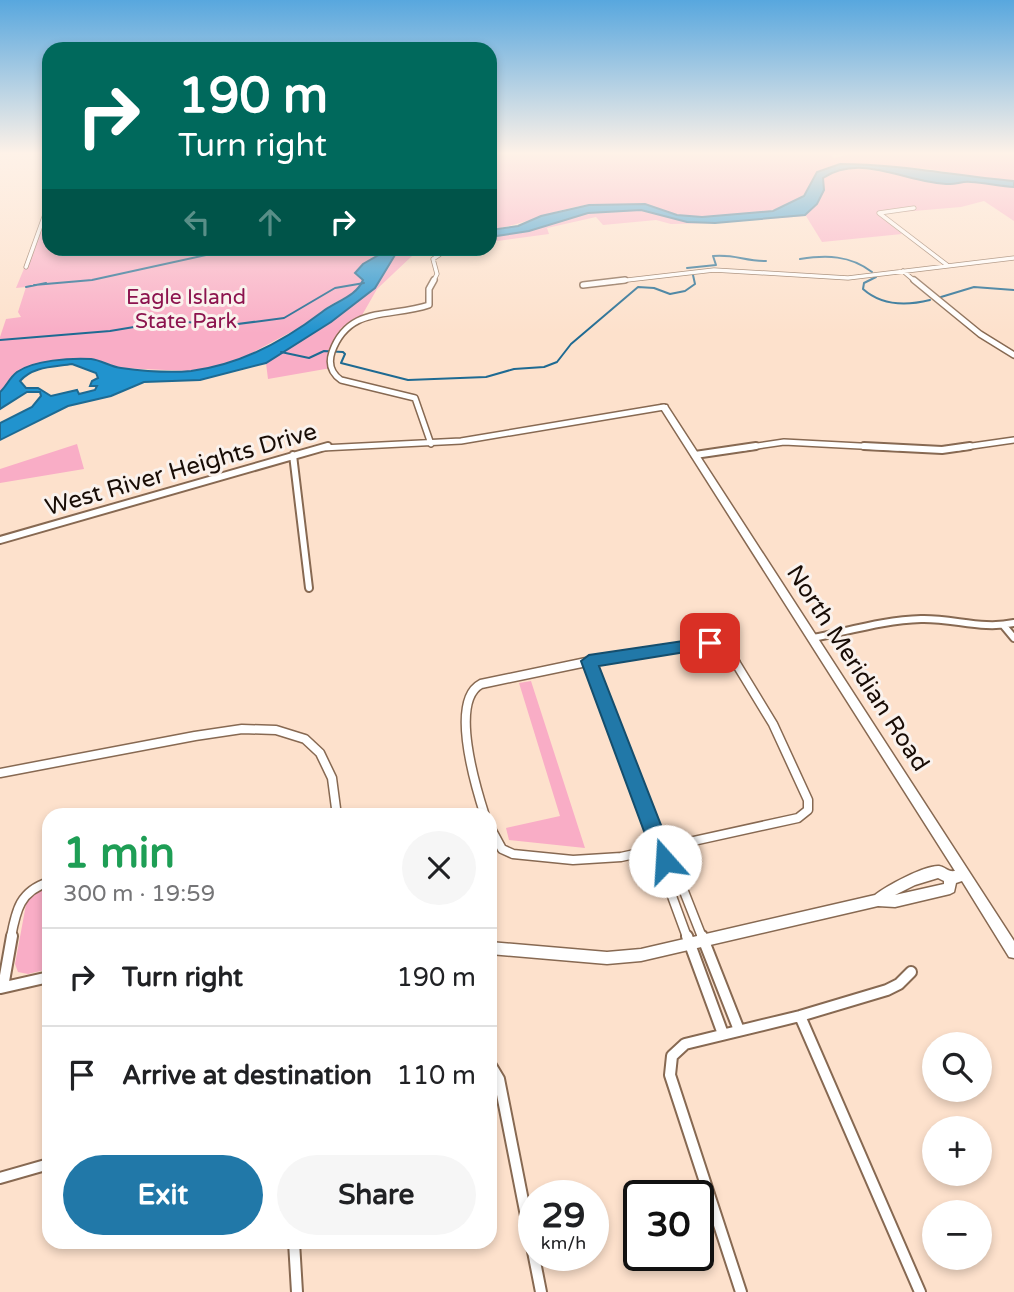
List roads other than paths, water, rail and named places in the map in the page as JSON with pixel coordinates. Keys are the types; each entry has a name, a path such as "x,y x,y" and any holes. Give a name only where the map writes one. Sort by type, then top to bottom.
{"street":[{"path":"884,212 879,213 947,266"},
{"path":"26,267 42,222"},
{"path":"431,444 418,401 410,395 341,380 331,367 332,350 340,333 356,321 429,305 429,289 437,274 433,259 438,256"},
{"path":"583,285 714,270 848,278 1014,258"},
{"path":"903,271 980,334 1014,355"},
{"name":"West River Heights Drive","path":"0,540 293,456 341,445 461,442 664,407"},
{"name":"North Meridian Road","path":"664,407 1014,952"},
{"path":"695,455 784,443 951,450 1014,440"},
{"path":"293,456 309,588"},
{"path":"813,638 922,619 981,626 1014,623"},
{"path":"1004,626 1014,638"},
{"path":"483,808 468,743 468,699 473,688 589,661 710,643 721,645 750,680 783,739 808,800 808,810 798,818 621,858 573,860 513,854 502,849 497,840"},
{"path":"589,661 662,848 665,861 662,869 723,1034"},
{"path":"0,773 94,753 245,729 269,728 291,733 304,740 314,746 326,760 333,779 336,808"},
{"path":"665,861 674,866 739,1030"},
{"path":"878,900 889,890 927,875 939,872 950,878 965,875"},
{"path":"497,949 607,958 641,955 878,900 895,901 950,888 950,878"},
{"path":"42,885 27,891 16,910 2,988 42,979"},
{"path":"741,1292 670,1075 674,1052 682,1045 800,1016 887,990 899,984 911,972"},
{"path":"800,1016 920,1292"},
{"path":"497,1076 541,1292"},
{"path":"0,1178 42,1166"},
{"path":"294,1249 297,1292"}],"water":[{"path":"557,212 600,212 588,213 529,231 497,236 497,229 518,226"},
{"path":"650,212 702,217 758,212 808,212 805,215 715,223 687,222"},
{"path":"377,256 394,256 375,288 331,322 266,363 200,380 144,382 111,396 68,406 0,440 0,423 32,407 41,396 40,392 27,392 0,409 0,392 14,374 24,368 42,362 73,359 95,360 121,368 147,371 191,371 209,368 244,357 277,342 351,295 363,280 355,273 363,264","holes":["72,364 96,373 98,378 92,381 90,386 97,386 95,390 79,394 77,390 51,396 38,388 26,388 20,381 37,370"]}],"waterway":[{"path":"38,285 92,280 202,256"},
{"path":"687,268 716,265 713,256 766,261"},
{"path":"800,259 846,259 872,272"},
{"path":"281,352 309,358 324,351 343,352 345,354 341,363 408,380 486,377 514,369 544,367 557,362 571,344 638,287 654,288 670,294 685,291 695,284 693,275"},
{"path":"876,277 864,283 863,289 878,299 903,304 930,300"},
{"path":"38,285 46,283"},
{"path":"0,340 110,331 170,321 230,325 284,318 335,288 364,283"},
{"path":"26,287 38,285"},
{"path":"941,297 974,287 1014,290"}],"park label":[{"name":"Eagle Island State Park","path":"186,309"}]}
